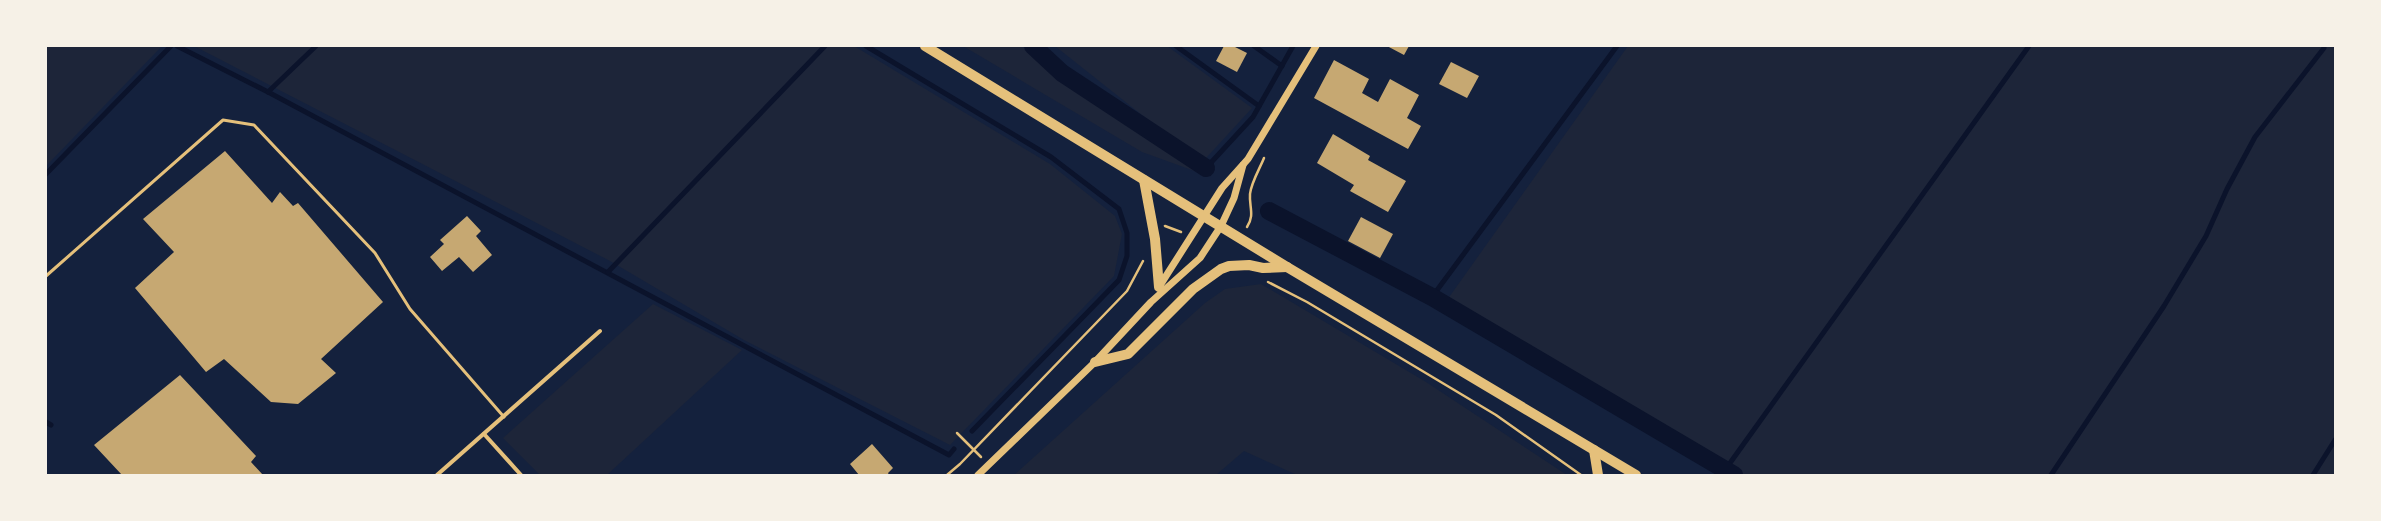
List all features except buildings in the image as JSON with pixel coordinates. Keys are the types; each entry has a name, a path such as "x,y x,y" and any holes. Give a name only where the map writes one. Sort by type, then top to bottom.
{"main road":[{"path":"925,46 1287,267 1636,475"},
{"path":"1144,180 1155,239 1159,287"},
{"path":"1095,362 1128,354 1193,289 1221,269 1236,266 1287,267"},
{"path":"1594,450 1598,475"}],"street":[{"path":"1151,302 1222,188 1244,165 1316,46"},
{"path":"978,475 1095,362 1151,302 1200,258 1221,226 1234,198 1244,165"},
{"path":"437,475 600,331"},
{"path":"484,434 521,475"}],"lane":[{"path":"46,276 223,120 254,125 375,253 410,309 504,417"}],"path":[{"path":"1252,220 1250,192 1268,153"},
{"path":"947,475 1127,291 1140,271 1145,255"},
{"path":"1265,280 1308,302 1496,415 1581,475"},
{"path":"957,434 973,450"}],"shaded area":[{"path":"46,46 162,46 46,166"},
{"path":"194,46 854,46 1050,164 1115,216 1122,234 1114,276 950,445 744,340 610,261"},
{"path":"963,46 1022,46 1060,81 1200,173 1142,152"},
{"path":"1055,46 1167,46 1252,108 1206,158 1195,157"},
{"path":"1628,46 2335,46 2335,475 1743,475 1447,300"},
{"path":"1261,284 1426,382 1567,475 1297,475 1244,451 1216,475 1014,475 1205,303 1225,289"},
{"path":"653,304 742,350 607,475 540,475 503,438"}],"waterway":[{"path":"46,174 171,46"},
{"path":"177,46 268,92 949,455 954,449"},
{"path":"268,92 316,46"},
{"path":"608,272 825,46"},
{"path":"866,46 1051,157 1119,209 1127,233 1127,256 1119,280 972,431"},
{"path":"1033,46 1062,73 1206,168"},
{"path":"1176,46 1259,106"},
{"path":"1254,46 1282,66"},
{"path":"1206,168 1253,117 1293,46"},
{"path":"1432,297 1617,46"},
{"path":"1725,470 2029,46"},
{"path":"2051,475 2164,306 2206,236 2227,189 2255,137 2324,48"},
{"path":"1269,211 1432,297 1734,475"},
{"path":"46,422 51,425"},
{"path":"2313,475 2335,440"}]}
